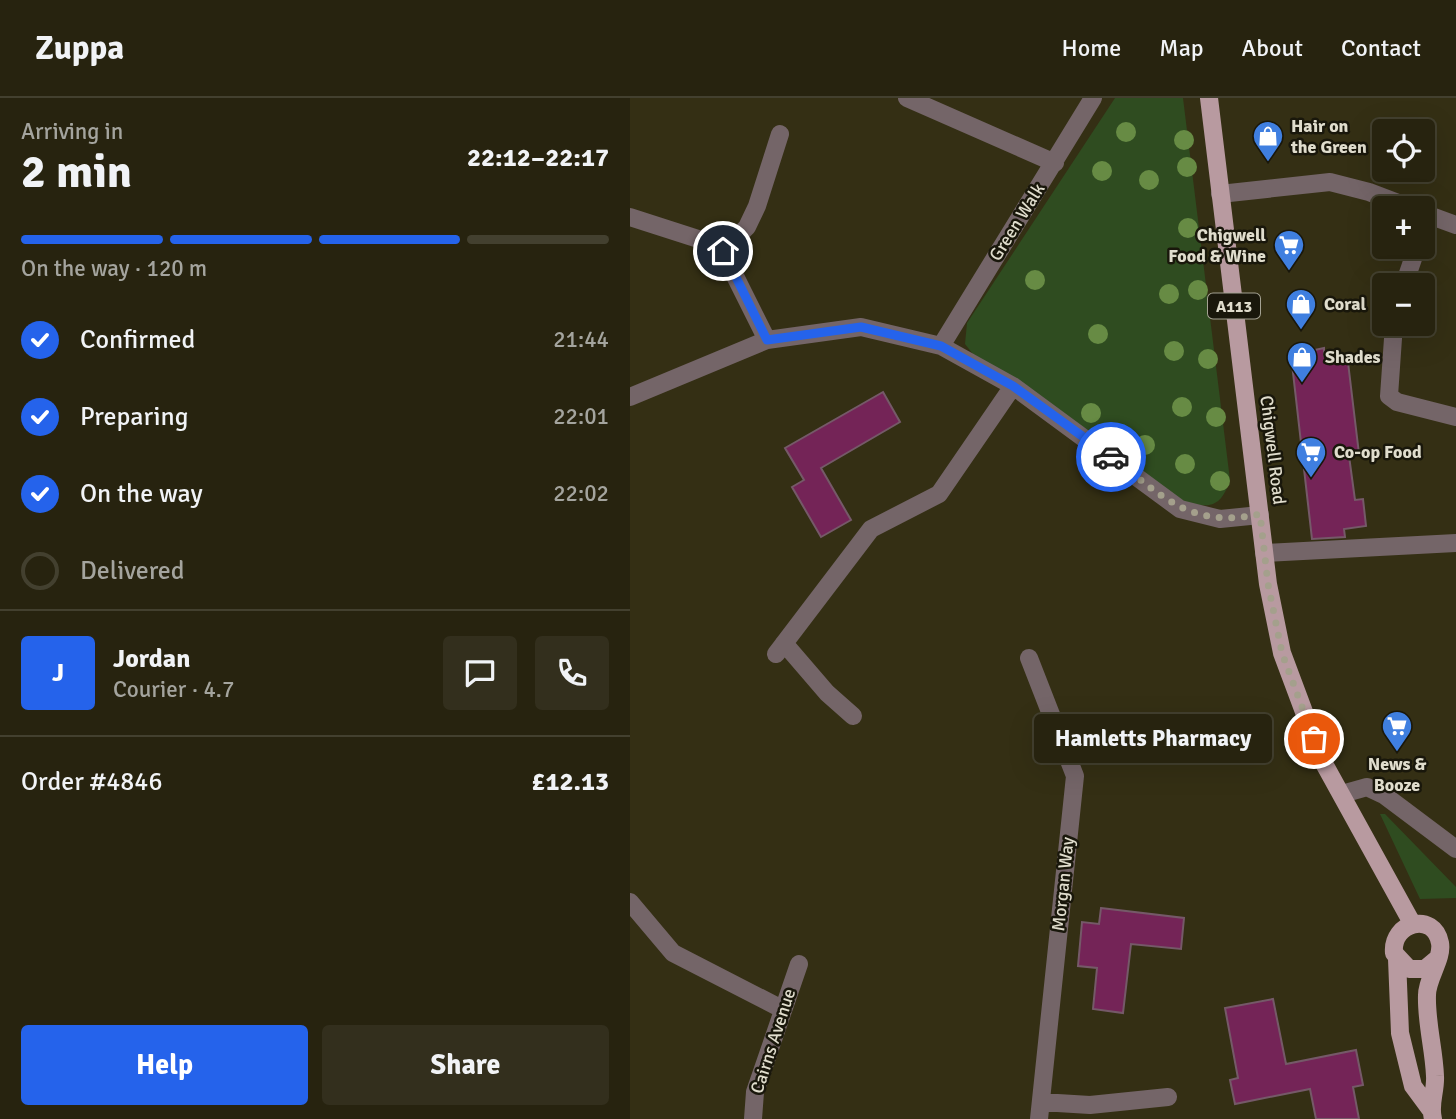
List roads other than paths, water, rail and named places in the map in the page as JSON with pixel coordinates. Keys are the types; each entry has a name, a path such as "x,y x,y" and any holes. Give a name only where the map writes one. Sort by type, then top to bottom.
{"main road":[{"name":"Chigwell Road","path":"1209,98 1265,553 1282,653 1322,760 1412,923 1433,929 1448,941 1437,959 1426,993 1436,1079 1431,1114"},
{"path":"1412,923 1405,926 1395,937 1394,953 1397,959 1402,965 1417,970 1425,969 1437,959"},
{"path":"1397,959 1400,1033 1413,1086 1431,1114"}],"street":[{"path":"907,98 1055,163"},
{"name":"Green Walk","path":"941,346 1093,98"},
{"path":"723,251 747,228 757,206 780,134"},
{"path":"1220,194 1330,182 1380,196"},
{"path":"630,218 720,246 767,340"},
{"path":"1435,221 1456,225"},
{"path":"630,397 767,340 861,327 941,346 1013,386 1180,509 1220,519 1260,514"},
{"path":"1393,336 1389,396 1396,402 1456,417"},
{"path":"853,716 780,649 871,529 939,494 1013,386"},
{"path":"1265,553 1456,543"},
{"name":"Morgan Way","path":"1029,658 1074,776 1040,1110"},
{"path":"1342,794 1367,787 1384,795 1456,849"},
{"path":"630,902 673,953 782,1009"},
{"name":"Cairns Avenue","path":"753,1119 755,1092 799,964"},
{"path":"1040,1110 1168,1097"}],"place":[{"name":"Hair on the Green","path":"1268,163"},
{"name":"Chigwell Food & Wine","path":"1289,272"},
{"name":"Coral","path":"1301,331"},
{"name":"Shades","path":"1302,384"},
{"name":"Co-op Food","path":"1311,479"},
{"name":"Hamletts Pharmacy","path":"1314,739"},
{"name":"News & Booze","path":"1397,753"}]}
